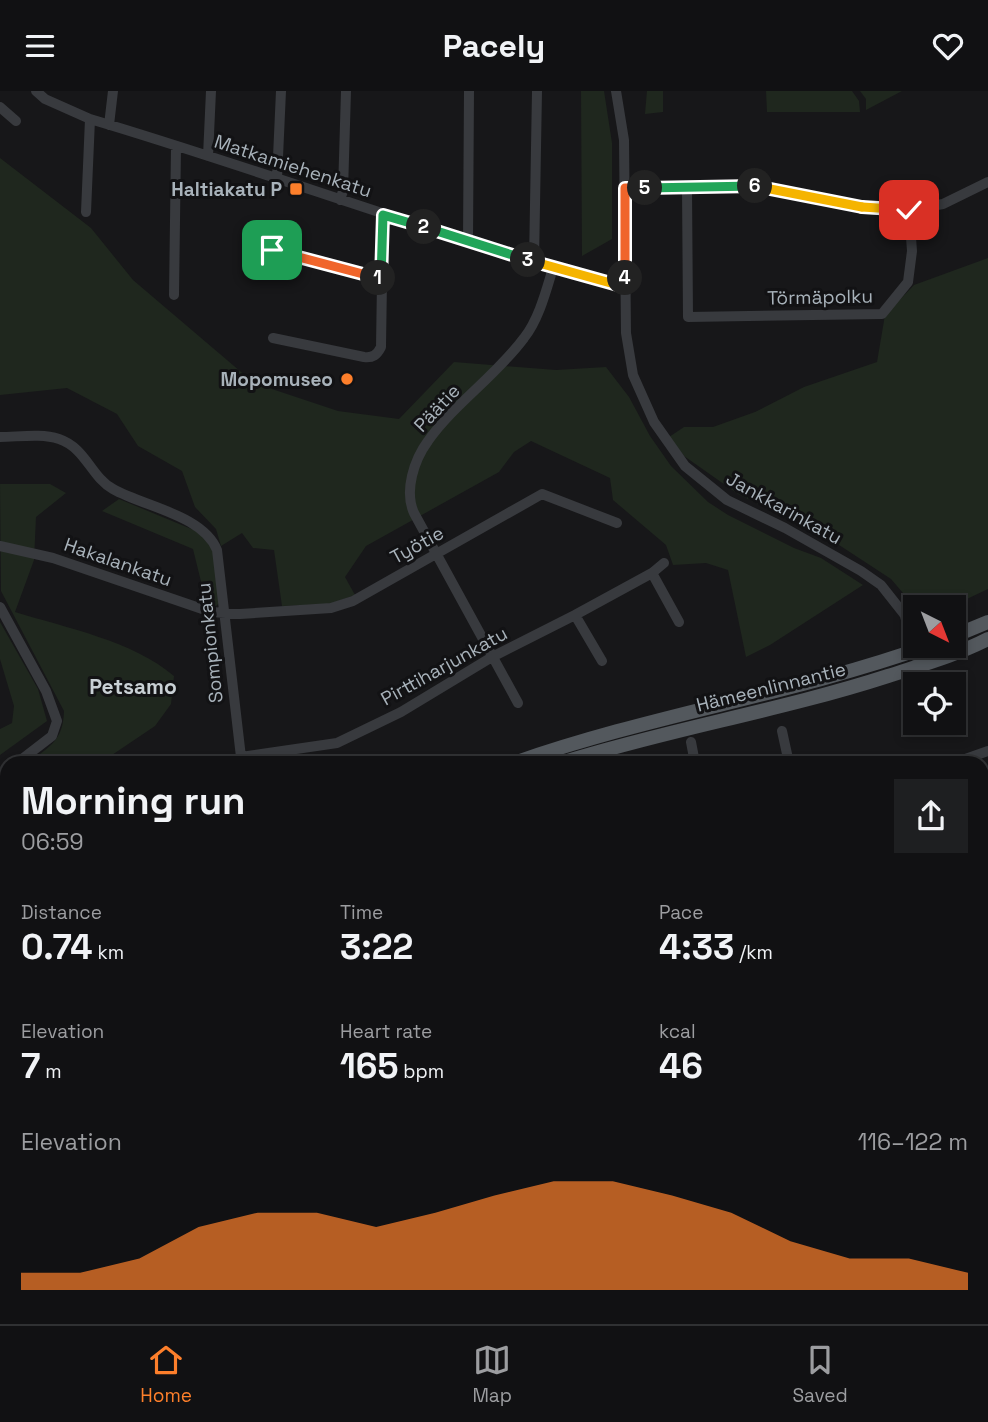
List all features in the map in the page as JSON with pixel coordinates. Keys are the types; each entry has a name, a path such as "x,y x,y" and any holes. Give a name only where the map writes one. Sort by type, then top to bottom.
{"main road":[{"path":"966,631 988,622"},
{"name":"Hämeenlinnantie","path":"586,756 859,685 919,666 988,639"},
{"name":"Hämeenlinnantie","path":"536,756 609,733 855,671 903,654"}],"street":[{"name":"Matkamiehenkatu","path":"36,91 45,99 90,119 383,215 553,268 625,287"},
{"path":"109,125 113,91"},
{"path":"208,156 212,91"},
{"path":"277,179 281,91"},
{"path":"340,200 343,191 346,91"},
{"path":"468,240 469,91"},
{"path":"534,262 537,91"},
{"name":"Jankkarinkatu","path":"616,91 624,141 626,333 633,376 654,422 685,466 726,500 785,528 861,571 881,585 903,613"},
{"path":"0,107 16,121"},
{"path":"86,212 90,119"},
{"path":"174,295 176,147"},
{"path":"625,188 751,185 866,208 909,210 943,204 988,183"},
{"name":"Törmäpolku","path":"687,188 688,317 882,314 908,282 910,275 912,251 909,210"},
{"path":"273,338 364,357 375,356 381,347 383,215"},
{"path":"272,250 381,279"},
{"name":"Päätie","path":"518,703 411,506 410,488 414,467 426,443 526,336 536,318 553,268"},
{"name":"Sompionkatu","path":"0,437 44,436 69,443 80,451 113,489 204,530 213,539 218,550 241,756"},
{"name":"Työtie","path":"223,613 331,608 353,601 542,494 617,523"},
{"name":"Hakalankatu","path":"0,546 53,558 211,612 223,613"},
{"name":"Pirttiharjunkatu","path":"248,756 337,743 401,712 492,657 652,573 664,563"},
{"path":"652,573 679,622"},
{"path":"0,607 46,691 57,722 52,736 26,756"},
{"path":"575,615 601,661"},
{"name":"Jankkarinkatu","path":"919,666 921,658"},
{"path":"782,731 787,756"},
{"path":"691,742 694,756"}],"shaded area":[{"path":"581,91 604,91 612,143 612,239 582,256"},
{"path":"647,91 663,91 663,112 645,114"},
{"path":"766,91 852,91 859,101 860,112 767,112"},
{"path":"860,91 902,91 866,110 866,99"},
{"path":"0,158 91,228 133,280 254,383 338,411 399,419 454,362 556,370 606,367 629,397 650,436 671,466 708,502 794,548 821,558 863,585 770,645 746,657 728,570 706,563 673,565 666,545 613,500 610,478 531,441 514,452 499,472 366,546 345,577 355,595 330,604 282,606 274,550 253,548 242,533 221,546 216,529 195,507 182,471 138,446 117,414 67,388 0,395"},
{"path":"988,258 988,589 966,599 966,595 905,595 891,579 836,543 738,494 684,456 669,437 684,427 713,427 755,412 804,387 877,362 885,315 914,285"},
{"path":"0,484 50,484 66,493 36,517 34,560 15,612 77,630 139,653 174,676 171,704 155,726 110,756 37,756 58,736 64,711 1,591"},
{"path":"119,499 201,533 214,552 219,603 216,606 207,606 193,549 102,511"},
{"path":"0,622 38,689 47,721 0,755 0,729 12,723 14,706 0,659"}],"place":[{"name":"Haltiakatu P","path":"296,189"},
{"name":"Mopomuseo","path":"347,379"}],"district":[{"name":"Petsamo","path":"133,686"}],"route":[{"path":"272,250 381,279 383,215 553,268 625,287 625,188 751,185 866,208 909,210"}]}
